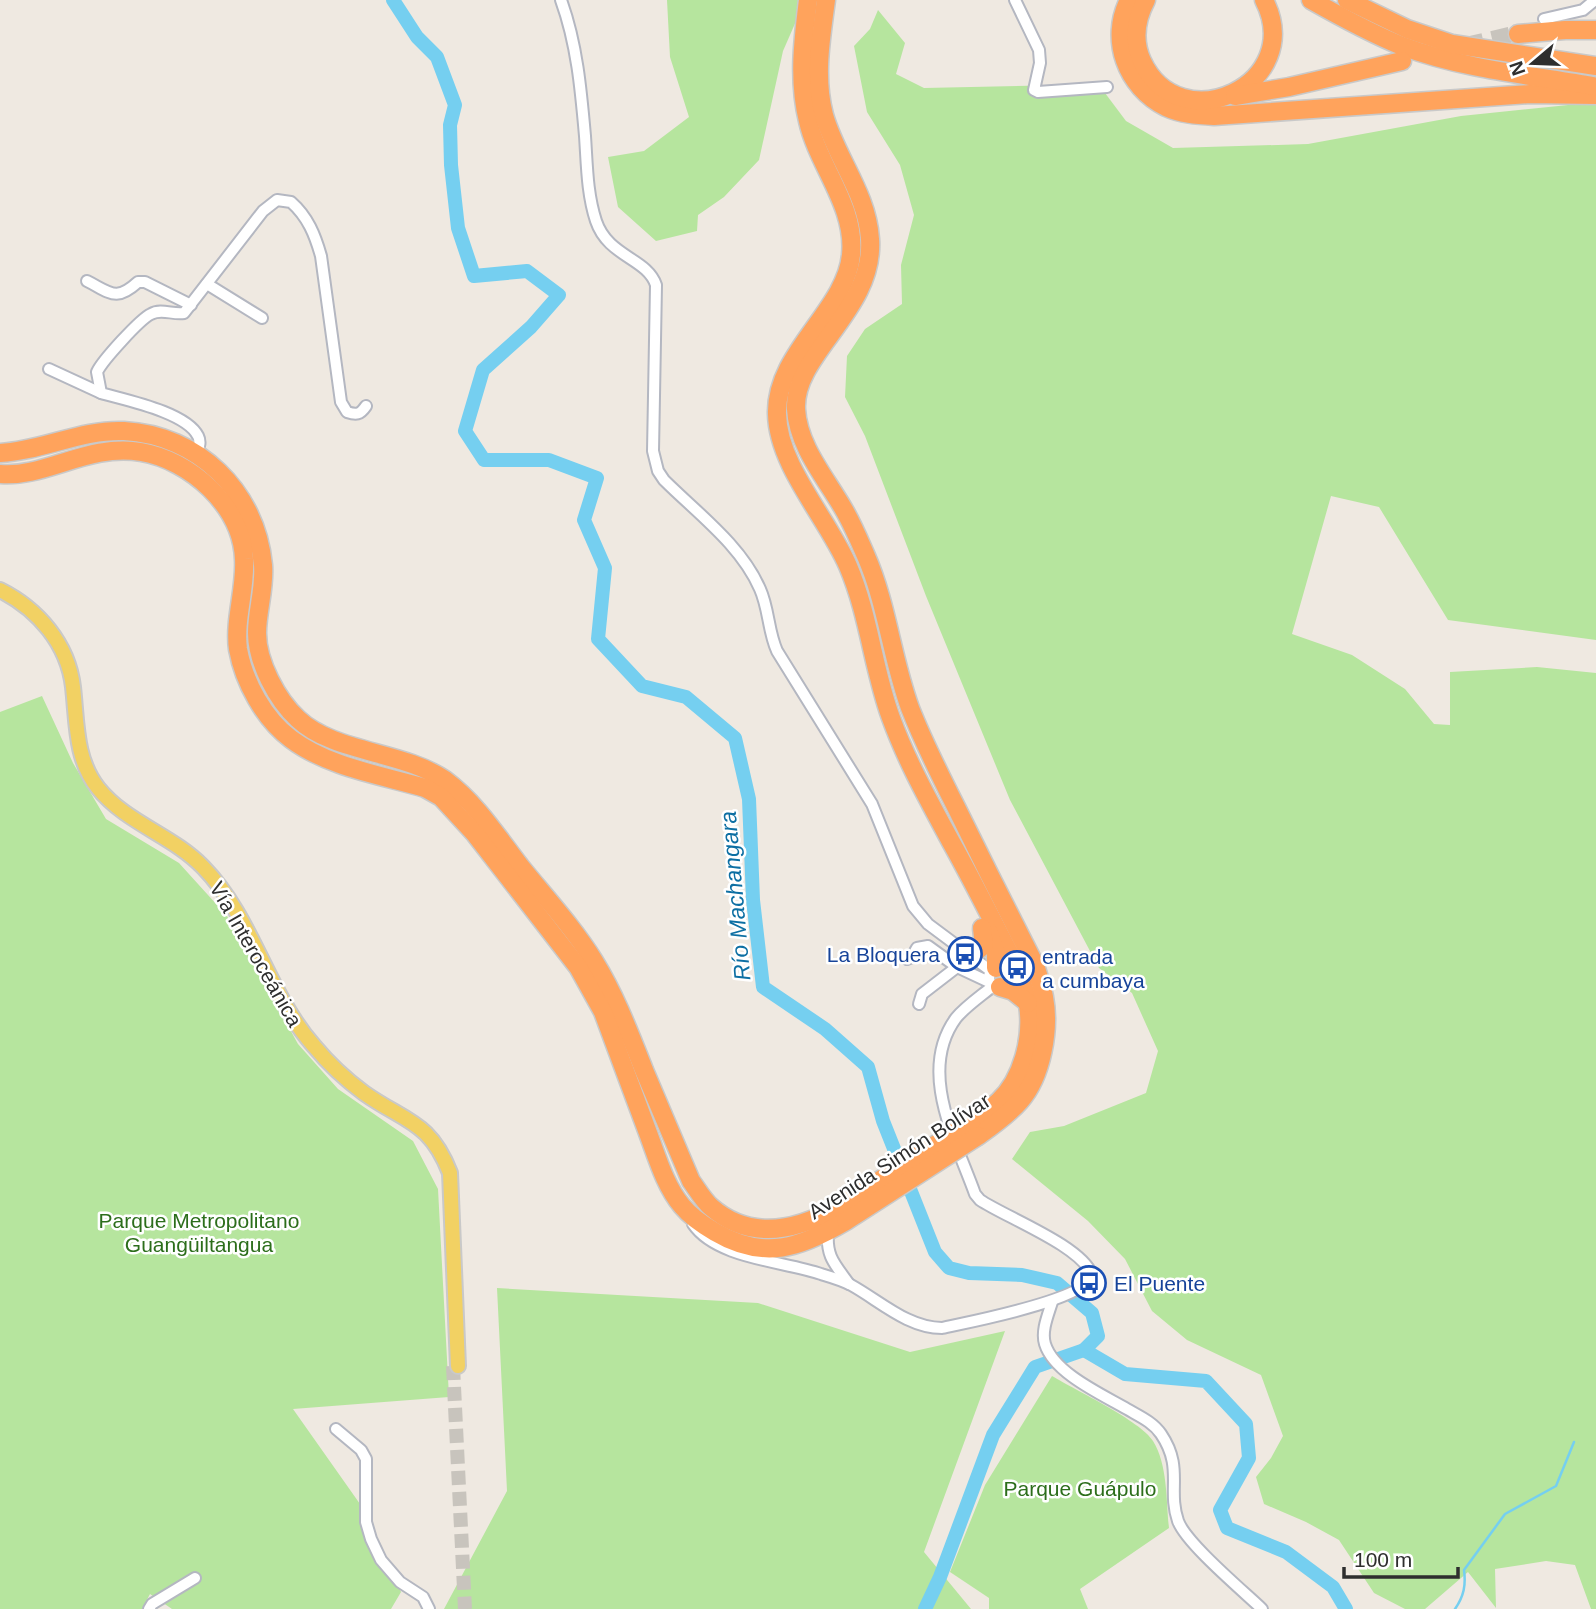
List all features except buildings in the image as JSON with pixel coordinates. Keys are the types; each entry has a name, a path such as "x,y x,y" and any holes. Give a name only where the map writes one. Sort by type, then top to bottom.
{"highway":[{"name":"Avenida Simón Bolívar","path":"808,0 803,43 803,90 808,122 819,153 843,203 850,228 852,255 845,279 790,365 778,394 776,416 793,467 848,566 859,597 890,716 909,763 1017,968 1028,1003 1028,1037 1019,1072 1010,1088 974,1129"},
{"name":"Avenida Simón Bolívar","path":"0,453 27,450 92,434 121,431 155,434 197,453 233,488 249,511 258,535 264,568 256,635 262,665 274,688 298,720 326,736 415,764 443,779 469,800 562,915 593,960 618,1004 691,1181 709,1206 734,1222 758,1230 784,1229 842,1214 974,1129 1007,1114 1022,1099 1034,1076 1045,1035 1044,995 1034,965 934,762 910,707 867,559 844,510 799,432 796,407 802,381 851,309 868,267 870,240 866,214 825,116 819,88 825,0"},
{"path":"1129,0 1120,38 1124,60 1135,81 1154,100 1168,108 1190,114 1213,116 1530,94 1596,95"},
{"path":"1146,0 1136,29 1136,47 1154,81 1162,88 1184,98 1203,101 1289,87 1402,61"},
{"path":"1224,98 1248,86 1268,59 1273,33 1272,21 1264,0"},
{"path":"1311,0 1356,25 1404,46 1457,63 1596,86"},
{"path":"1346,0 1406,29 1452,44 1596,66"},
{"path":"1517,34 1596,30"},
{"name":"Avenida Simón Bolívar","path":"0,474 34,470 107,450 140,452 172,460 194,473 215,493 234,522 244,556 238,647 246,677 264,711 289,738 314,753 425,788 441,797 475,834 549,928 592,990 603,1012 663,1174 681,1205 699,1222 727,1239 762,1250 788,1247 828,1232 842,1214"},
{"path":"962,862 985,940 981,949 963,962"},
{"path":"976,904 993,943 994,979 1028,1003"}],"main road":[{"name":"Vía Interoceánica","path":"0,590 32,611 48,628 65,655 73,686 81,758 90,778 113,805 181,849 203,867 240,918 287,1012 300,1030 335,1069 396,1114 422,1138 440,1164 446,1193 456,1366"}],"street":[{"path":"561,0 575,48 583,108 589,191 596,222 610,246 649,272 656,285 653,451 658,471 748,567 763,597 771,639 872,804 914,906 963,962"},
{"path":"1015,0 1039,50 1040,63 1034,90 1038,92 1107,87"},
{"path":"1544,19 1583,9 1595,0"},
{"path":"101,393 97,372 100,365 153,313 184,313 267,206 277,200 291,202 306,218 314,233 321,256 341,402 347,412 355,415 362,412 366,406"},
{"path":"87,281 118,295 124,294 142,281 191,305"},
{"path":"208,284 262,318"},
{"path":"49,369 101,393 148,405 176,419 199,438 197,453"},
{"path":"681,1205 703,1235 728,1248 770,1262 810,1270 849,1284 915,1323 931,1328 942,1328 1056,1300 1092,1279 1090,1270 1062,1246 979,1200 942,1100 940,1062 948,1032 965,1009 994,979 928,946 917,948 912,957 907,959"},
{"path":"919,1004 922,994 963,962"},
{"path":"828,1232 830,1258 849,1284"},
{"path":"1056,1300 1045,1322 1045,1345 1062,1369 1079,1382 1155,1427 1170,1451 1176,1472 1175,1511 1185,1535 1262,1609"},
{"path":"336,1429 361,1450 366,1459 366,1522 381,1560 400,1582 423,1597 429,1609"},
{"path":"149,1609 152,1604 195,1578"}],"green space":[{"path":"667,0 798,0 797,19 783,51 759,160 724,197 698,215 697,231 656,241 618,207 608,157 644,151 689,117 670,57"},
{"path":"878,10 905,43 896,74 924,88 1063,85 1102,89 1126,121 1173,148 1308,144 1461,116 1578,104 1596,105 1596,640 1448,620 1379,507 1331,496 1292,634 1352,655 1405,689 1434,724 1450,725 1450,672 1537,667 1596,673 1596,1609 1591,1609 1575,1565 1546,1561 1495,1569 1496,1608 1468,1572 1425,1609 1405,1609 1374,1593 1339,1540 1264,1504 1256,1477 1283,1436 1261,1375 1187,1340 1152,1311 1125,1259 1088,1221 1012,1159 1030,1132 1064,1126 1146,1093 1158,1051 1132,993 1099,968 1010,800 926,596 865,436 845,397 847,356 865,329 902,304 901,265 914,215 900,165 867,112 854,46 870,29"},
{"name":"Parque Metropolitano Guangüiltangua","path":"42,696 73,763 106,819 179,863 227,916 298,1044 338,1089 413,1141 438,1189 449,1397 293,1409 360,1504 401,1592 391,1609 172,1609 150,1594 142,1609 0,1609 0,712"},
{"path":"497,1288 758,1303 910,1352 1005,1331 924,1552 971,1609 444,1609 507,1491"},
{"name":"Parque Guápulo","path":"1052,1376 1122,1415 1153,1441 1164,1472 1169,1528 1080,1589 1088,1609 989,1609 989,1598 950,1572 985,1485"}],"waterway":[{"name":"Río Machangara","path":"393,0 417,37 437,57 455,105 450,125 451,165 458,228 474,276 527,271 559,295 531,327 483,370 465,431 484,460 549,460 597,478 584,520 605,568 598,639 642,686 686,697 735,738 749,799 753,900 763,987 825,1029 868,1067 883,1121 935,1252 949,1268 969,1273 1022,1275 1057,1283 1092,1313 1098,1336 1084,1350 1125,1374 1206,1381 1246,1424 1249,1458 1220,1510 1227,1528 1286,1552 1333,1587 1346,1609"},
{"path":"925,1609 940,1577 993,1435 1035,1367 1084,1350"},
{"path":"1455,1609 1464,1590 1464,1570 1505,1514 1556,1486 1574,1442"}],"tunnel":[{"path":"1466,46 1518,34"},
{"path":"453,1366 465,1609"}],"place":[{"name":"La Bloquera","path":"965,954"},
{"name":"entrada a cumbaya","path":"1017,968"},
{"name":"El Puente","path":"1089,1283"}]}
